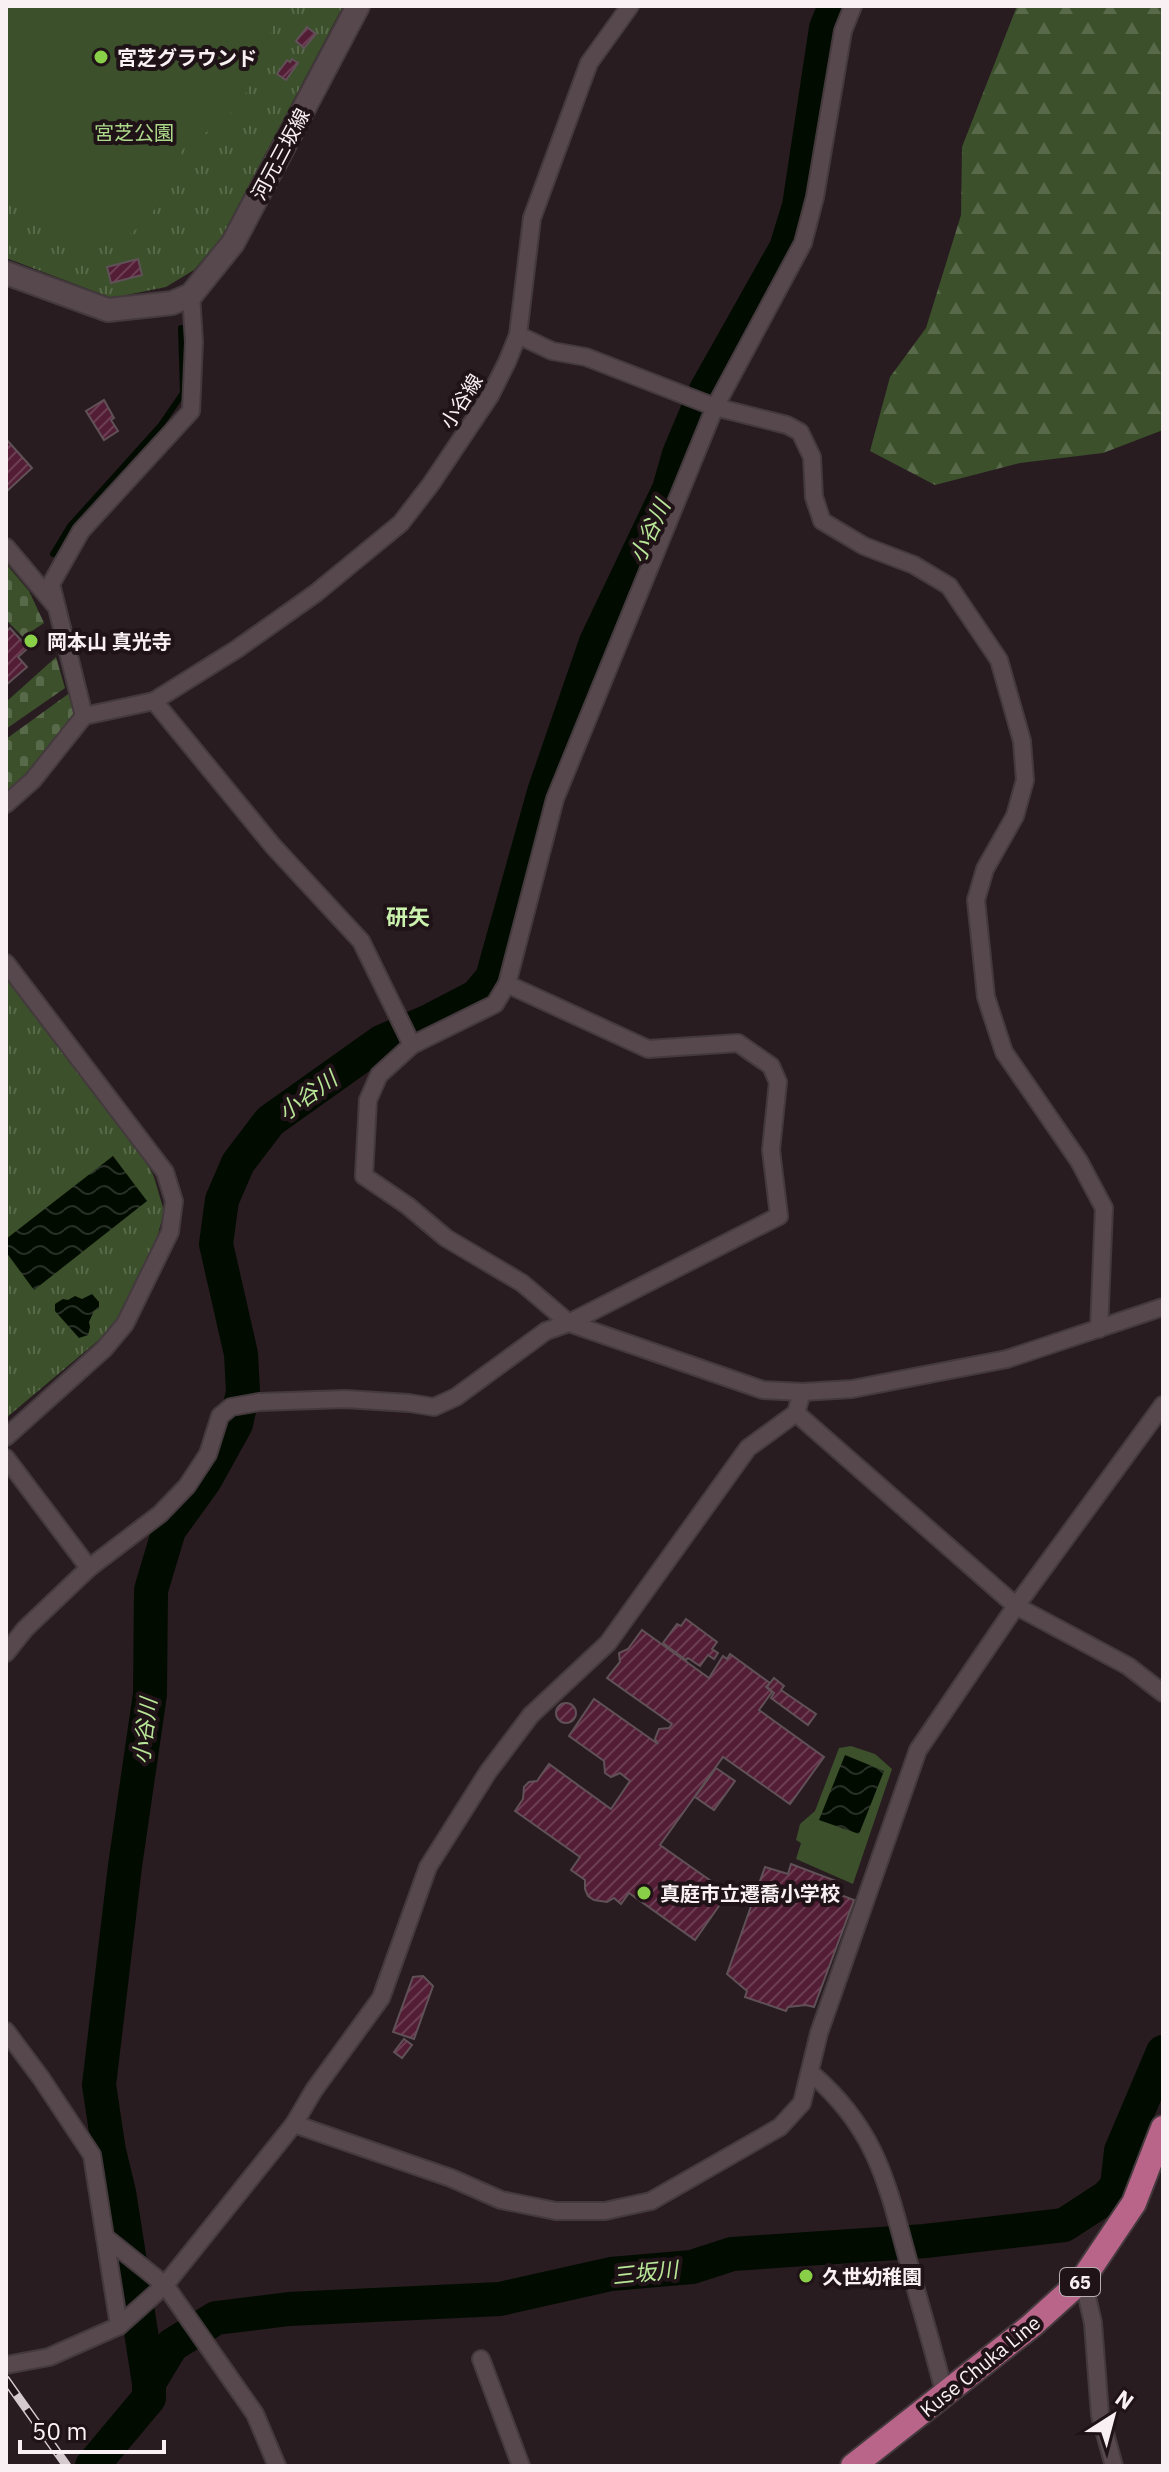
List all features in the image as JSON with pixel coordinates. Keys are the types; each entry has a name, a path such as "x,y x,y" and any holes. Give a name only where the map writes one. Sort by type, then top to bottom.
{"main road":[{"name":"Kuse Chuka Line","path":"853,2466 945,2396 1083,2279 1134,2203 1163,2128"}],"street":[{"name":"河元三坂線","path":"191,295 233,243 358,6"},
{"name":"小谷線","path":"84,716 154,701 237,649 316,593 401,523 431,484 490,396 518,335 532,218 589,63 630,6"},
{"path":"853,6 843,31 815,197 803,243 715,407 555,799 507,984 495,1004 412,1045 379,1075 368,1100 364,1176 408,1206 446,1238 522,1283 569,1323 763,1390 802,1392 852,1389 1007,1359 1163,1307"},
{"path":"6,273 108,310 172,303 191,295 194,342 191,411 81,531 51,584 84,716 33,780 6,804"},
{"path":"518,335 552,351 586,357 715,407 787,425 800,432 812,457 814,497 822,521 864,546 914,565 949,586 999,660 1022,741 1025,780 1015,816 985,869 976,900 986,997 1004,1052 1079,1161 1104,1208 1099,1329"},
{"path":"6,547 56,606"},
{"path":"154,701 273,846 361,941 412,1045"},
{"path":"6,963 165,1172 174,1201 170,1232 125,1324 104,1349 6,1437"},
{"path":"6,1653 25,1629 89,1568 160,1514 187,1486 208,1454 220,1416 231,1407 259,1402 345,1399 434,1407 456,1397 546,1331 569,1323 779,1216 771,1150 778,1082 771,1066 738,1043 648,1049 507,984"},
{"path":"6,2365 49,2357 119,2326 165,2285 294,2124 314,2090 381,1998 428,1867 488,1772 531,1715 608,1643 748,1448 796,1413 802,1392"},
{"path":"294,2124 451,2178 501,2200 556,2211 605,2211 651,2201 780,2127 802,2103 819,2033 918,1750 1016,1606 1163,1405"},
{"path":"796,1413 1016,1606 1128,1666 1163,1693"},
{"path":"6,1458 89,1568"},
{"path":"6,2031 92,2155 119,2326"},
{"path":"811,2073 834,2093 868,2140 886,2179 945,2396"},
{"path":"105,2237 165,2285 255,2414 277,2466"},
{"path":"1083,2279 1093,2323 1100,2415 1114,2466"},
{"path":"481,2359 517,2465"}],"green space":[{"name":"宮芝公園","path":"6,6 343,6 221,238 194,270 166,287 112,298 6,258"},
{"name":"宮芝公園","path":"6,6 277,6 259,66 241,101 222,121 184,148 176,158 164,193 143,223 120,240 102,243 75,234 6,197"},
{"path":"1017,6 1163,6 1163,430 1103,453 1020,463 935,485 870,451 890,377 926,328 961,215 962,147"},
{"path":"7,565 29,591 44,623 23,637 6,620"},
{"path":"56,657 65,688 6,729 6,702"},
{"path":"71,692 74,718 22,782 6,796 6,739"},
{"path":"6,974 139,1147 154,1177 164,1211 155,1246 142,1276 113,1328 6,1418"},
{"path":"851,1746 875,1754 892,1769 853,1884 796,1859 801,1843 796,1840 800,1824 815,1811 839,1748"}],"water":[{"path":"113,1156 147,1201 34,1290 6,1252 6,1239"},
{"path":"92,1294 99,1302 99,1308 89,1322 88,1335 79,1338 55,1311 55,1304 63,1299 75,1296 82,1299"},
{"path":"845,1755 884,1771 859,1834 819,1820"}],"building":[{"path":"307,27 316,34 304,48 296,41"},
{"path":"292,59 298,63 286,80 277,74 287,60 290,62"},
{"path":"138,259 142,275 111,283 107,267"},
{"path":"104,400 118,431 104,440 86,411"},
{"path":"6,439 32,468 6,492"},
{"path":"10,628 28,648 18,657 27,667 6,685 6,632"},
{"path":"686,1619 717,1642 712,1649 718,1653 714,1659 708,1655 700,1666 663,1643 677,1624 681,1626"},
{"path":"642,1630 709,1678 723,1656 727,1659 730,1654 770,1683 766,1687 772,1692 759,1710 824,1757 790,1804 723,1757 660,1845 728,1893 695,1940 629,1893 621,1904 614,1898 607,1902 588,1896 585,1880 571,1870 580,1857 515,1811 523,1799 524,1787 529,1782 537,1781 549,1764 611,1809 630,1781 620,1773 611,1777 605,1773 604,1761 569,1736 594,1699 658,1744 655,1739 659,1729 669,1728 672,1724 607,1678 620,1662 619,1653 628,1649"},
{"path":"774,1678 784,1686 781,1690 816,1714 808,1725 771,1698 774,1693 767,1687"},
{"path":"566,1703 573,1706 576,1713 573,1720 566,1723 559,1720 556,1713 559,1706"},
{"path":"716,1768 735,1781 714,1810 695,1797"},
{"path":"791,1864 836,1881 833,1892 854,1900 814,2007 788,2007 786,2011 745,1997 747,1991 727,1974 765,1867 788,1874"},
{"path":"423,1976 433,1986 414,2039 393,2032 413,1977"},
{"path":"404,2039 412,2045 402,2058 394,2052"}],"waterway":[{"name":"小谷川","path":"149,2383 99,2085 125,1866 150,1694 151,1590 169,1530 205,1480 236,1424 243,1392 241,1354 216,1244 222,1200 238,1163 270,1121 381,1042 477,996 492,978 544,792 596,642 669,489 679,454 706,390 786,248 799,206 826,28 835,6"},
{"path":"53,554 70,526 161,425 183,393 181,328"},
{"name":"三坂川","path":"92,2466 149,2398 149,2383 172,2345 216,2318 289,2309 500,2299 611,2274 692,2267 732,2254 925,2241 1064,2225 1107,2197 1117,2186 1121,2151 1163,2052"}],"railway":[{"path":"6,2380 67,2466"}],"place":[{"name":"宮芝グラウンド","path":"101,57"},
{"name":"岡本山 真光寺","path":"31,641"},
{"name":"真庭市立遷喬小学校","path":"644,1893"},
{"name":"久世幼稚園","path":"806,2276"}],"district":[{"name":"研矢","path":"408,916"}]}
